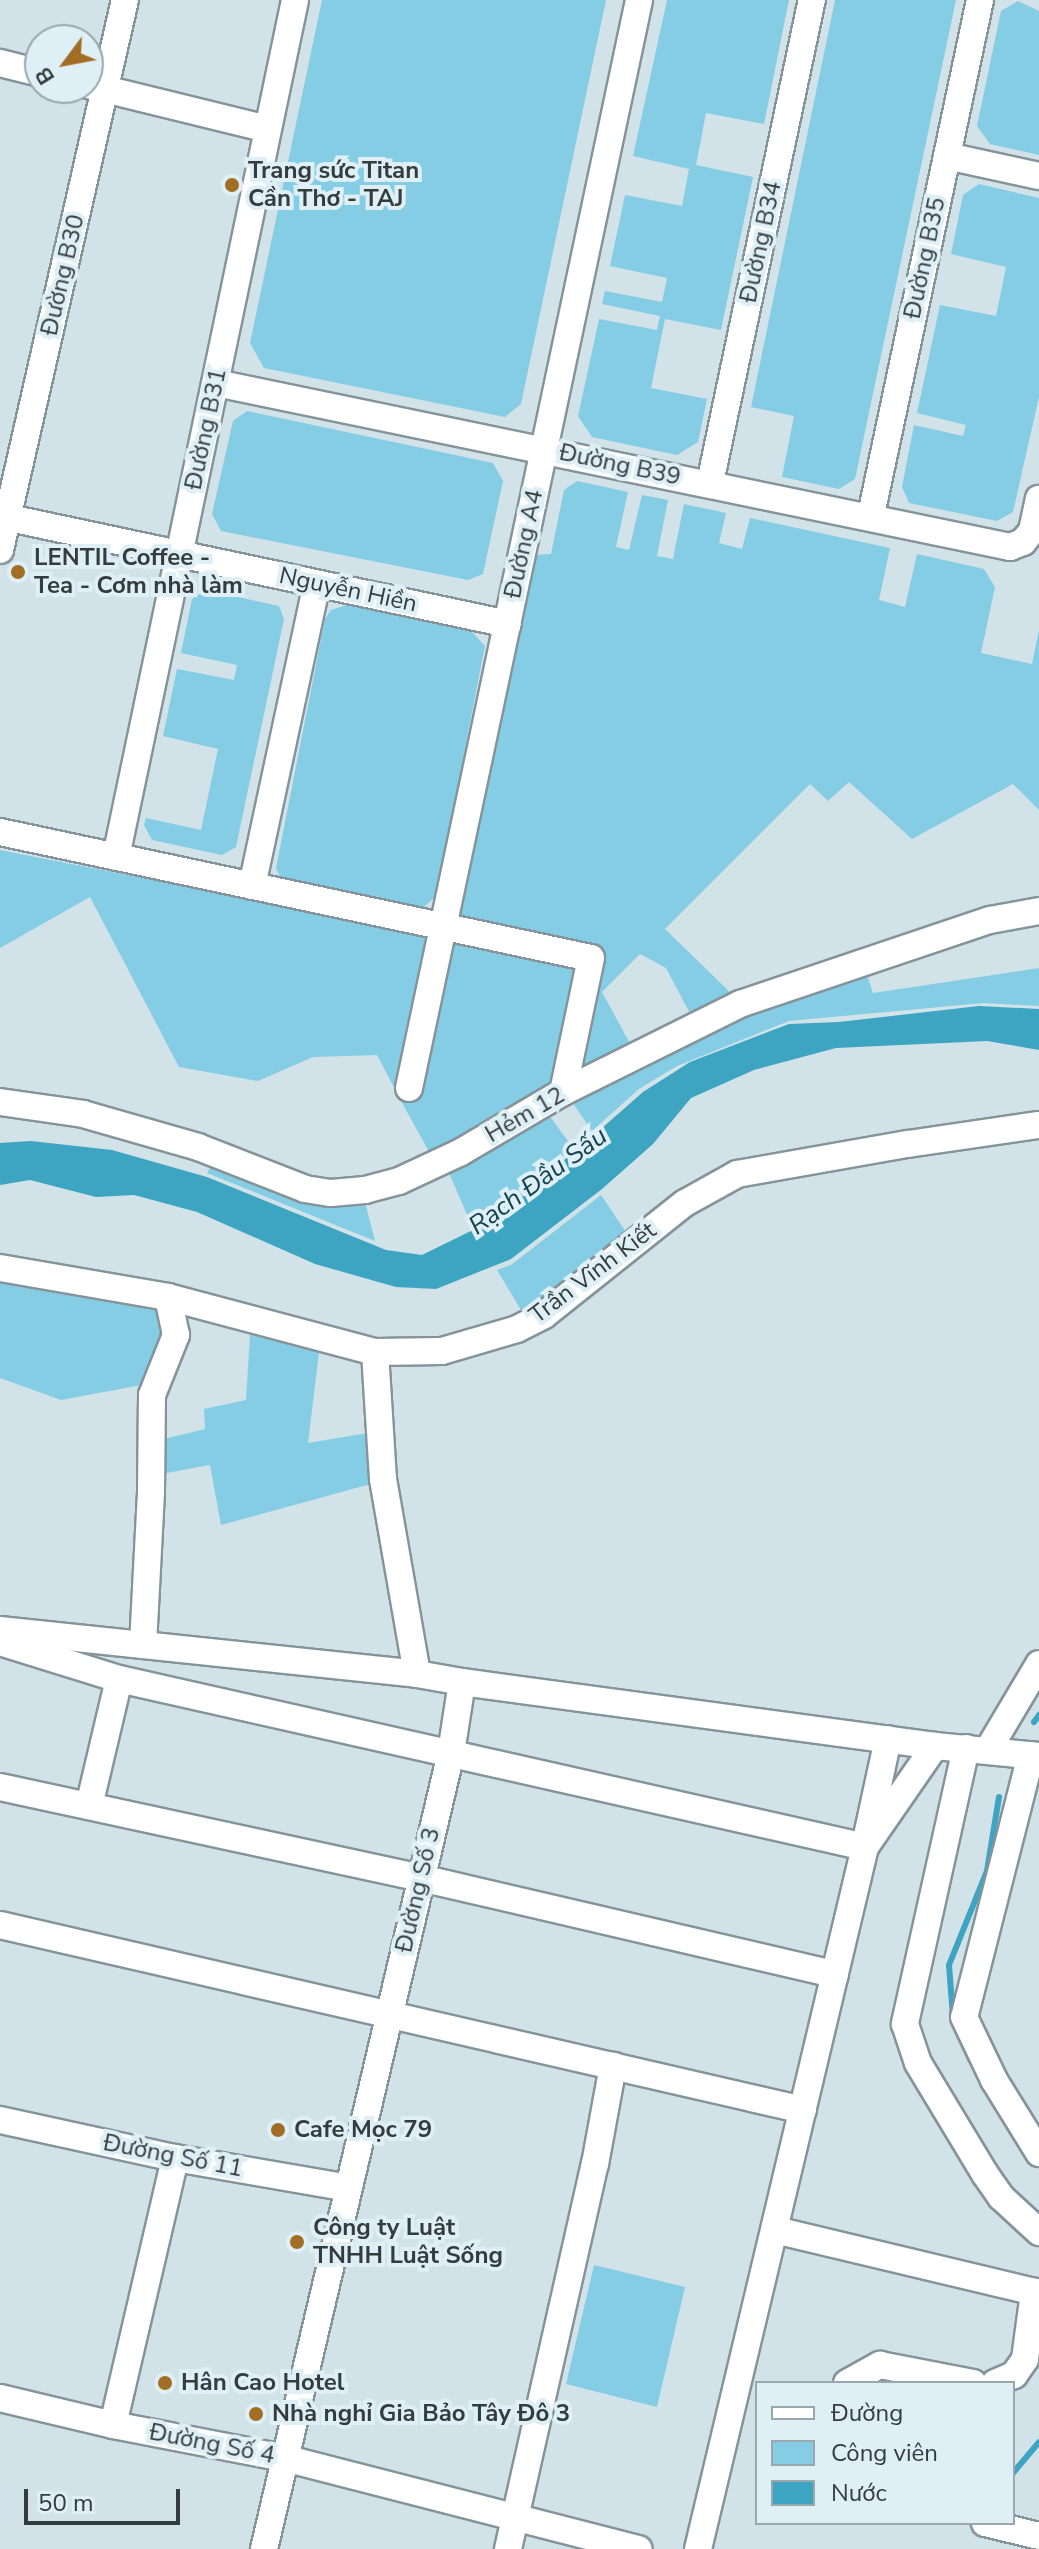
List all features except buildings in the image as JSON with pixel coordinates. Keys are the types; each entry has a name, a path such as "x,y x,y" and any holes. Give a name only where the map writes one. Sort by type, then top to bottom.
{"street":[{"name":"Đường B30","path":"104,66 125,0"},
{"name":"Đường B31","path":"116,857 295,0"},
{"name":"Đường A4","path":"409,1088 639,0"},
{"name":"Đường B34","path":"710,483 812,0"},
{"name":"Đường B35","path":"871,515 980,0"},
{"path":"0,63 24,69"},
{"path":"104,90 267,129"},
{"name":"Đường B30","path":"0,550 3,517 93,104"},
{"path":"947,156 1039,176"},
{"name":"Đường B39","path":"216,383 871,515 1010,547 1023,542 1032,531 1039,499"},
{"name":"Nguyễn Hiền","path":"3,517 508,624"},
{"path":"252,886 317,584"},
{"path":"0,832 591,958 563,1092"},
{"name":"Hẻm 12","path":"0,1102 83,1114 198,1147 305,1189 331,1193 365,1190 436,1165 563,1092 740,1004 990,920 1039,911"},
{"name":"Trần Vĩnh Kiết","path":"0,1268 168,1297 375,1352 411,1354 442,1351 517,1329 544,1315 685,1203 737,1174 1039,1125"},
{"path":"143,1645 151,1491 152,1395 176,1335 168,1297"},
{"path":"375,1352 383,1479 417,1674"},
{"path":"0,1630 417,1674 935,1746 1035,1756 964,2017 967,2030 994,2080 1039,2153"},
{"path":"0,1642 119,1679 865,1847"},
{"path":"1039,1664 977,1749 905,2024 918,2063 985,2174 1001,2197 1039,2232"},
{"path":"89,1806 119,1679"},
{"name":"Đường Số 3","path":"264,2549 451,1753 462,1682"},
{"path":"698,2549 746,2395 775,2230 888,1739"},
{"path":"865,1847 935,1746"},
{"path":"0,1787 421,1878 835,1974"},
{"path":"0,1925 803,2110"},
{"path":"508,2549 595,2164 613,2066"},
{"name":"Đường Số 11","path":"0,2120 175,2158 348,2188"},
{"path":"113,2425 175,2158"},
{"path":"775,2230 1037,2292 1025,2359 1014,2375 1000,2381"},
{"path":"851,2381 880,2365 963,2381"},
{"name":"Đường Số 4","path":"0,2398 113,2425 284,2458 515,2520 639,2549"},
{"path":"991,2525 1033,2540"}],"green space":[{"path":"322,0 606,0 521,404 505,417 264,368 250,343"},
{"path":"667,0 789,0 764,124 706,113 696,165 753,177 721,330 665,319 651,388 707,399 698,442 677,455 592,437 578,416 599,319 657,330 660,316 602,304 605,291 662,302 667,278 610,266 625,195 682,206 689,169 633,156"},
{"path":"835,0 956,0 855,479 839,489 782,477 794,416 751,407"},
{"path":"1018,1 1039,11 1039,155 990,144 977,126 1001,11"},
{"path":"979,184 1039,198 1039,397 1013,512 997,521 909,503 902,487 914,425 963,436 966,425 917,413 940,305 996,316 1006,267 951,254 963,195"},
{"path":"247,411 493,463 503,481 483,574 468,580 221,531 212,514 233,421"},
{"path":"577,481 628,492 616,547 629,550 642,495 668,500 657,556 673,559 684,504 726,513 719,543 742,549 750,518 890,548 879,600 905,607 917,554 984,569 995,587 981,653 1032,664 1039,630 1039,810 1013,784 912,839 849,782 828,801 810,784 665,929 737,999 694,1021 666,968 640,954 602,992 634,1051 576,1080 602,952 456,919 534,555 551,554 564,490"},
{"path":"206,590 279,606 284,619 236,847 222,855 152,840 144,825 146,818 201,830 218,749 163,736 177,669 234,680 237,665 181,653 192,599"},
{"path":"347,605 472,632 485,646 436,896 424,907 415,909 288,880 280,877 276,868 325,619 331,610"},
{"path":"0,850 432,935 397,1093 377,1055 313,1057 258,1081 179,1067 90,897 0,948"},
{"path":"450,939 581,965 554,1087 432,1157 401,1101 411,1102"},
{"path":"864,966 873,993 1039,968 1039,1006 983,1003 789,1021 677,1066 639,1089 592,1131 568,1096 665,1046"},
{"path":"546,1111 573,1148 472,1226 446,1166"},
{"path":"216,1158 363,1194 375,1241 207,1173"},
{"path":"601,1195 628,1235 524,1315 497,1270 511,1265"},
{"path":"0,1280 166,1304 170,1324 147,1384 61,1400 0,1378"},
{"path":"250,1335 319,1352 308,1443 374,1432 378,1482 221,1525 210,1465 161,1474 160,1440 205,1429 204,1409 246,1400"},
{"path":"594,2265 685,2287 657,2407 566,2384"}],"water":[{"name":"Rạch Đầu Sấu","path":"979,1006 1039,1009 1039,1050 987,1041 836,1048 754,1070 691,1098 653,1144 602,1189 511,1259 436,1289 396,1287 315,1264 197,1212 134,1195 96,1197 30,1180 0,1185 0,1143 31,1141 112,1150 207,1177 386,1250 422,1255 475,1229 577,1150 643,1092 690,1062 789,1024 839,1022"}],"waterway":[{"path":"1034,1722 1039,1715"},
{"path":"953,2017 949,1965 987,1871 999,1797"},
{"path":"957,2031 971,2061"},
{"path":"1015,2471 1039,2442"}],"place":[{"name":"Trang sức Titan Cần Thơ - TAJ","path":"232,185"},
{"name":"LENTIL Coffee - Tea - Cơm nhà làm","path":"18,572"},
{"name":"Cafe Mọc 79","path":"278,2130"},
{"name":"Công ty Luật TNHH Luật Sống","path":"297,2242"},
{"name":"Hân Cao Hotel","path":"165,2383"},
{"name":"Nhà nghỉ Gia Bảo Tây Đô 3","path":"256,2414"}]}
